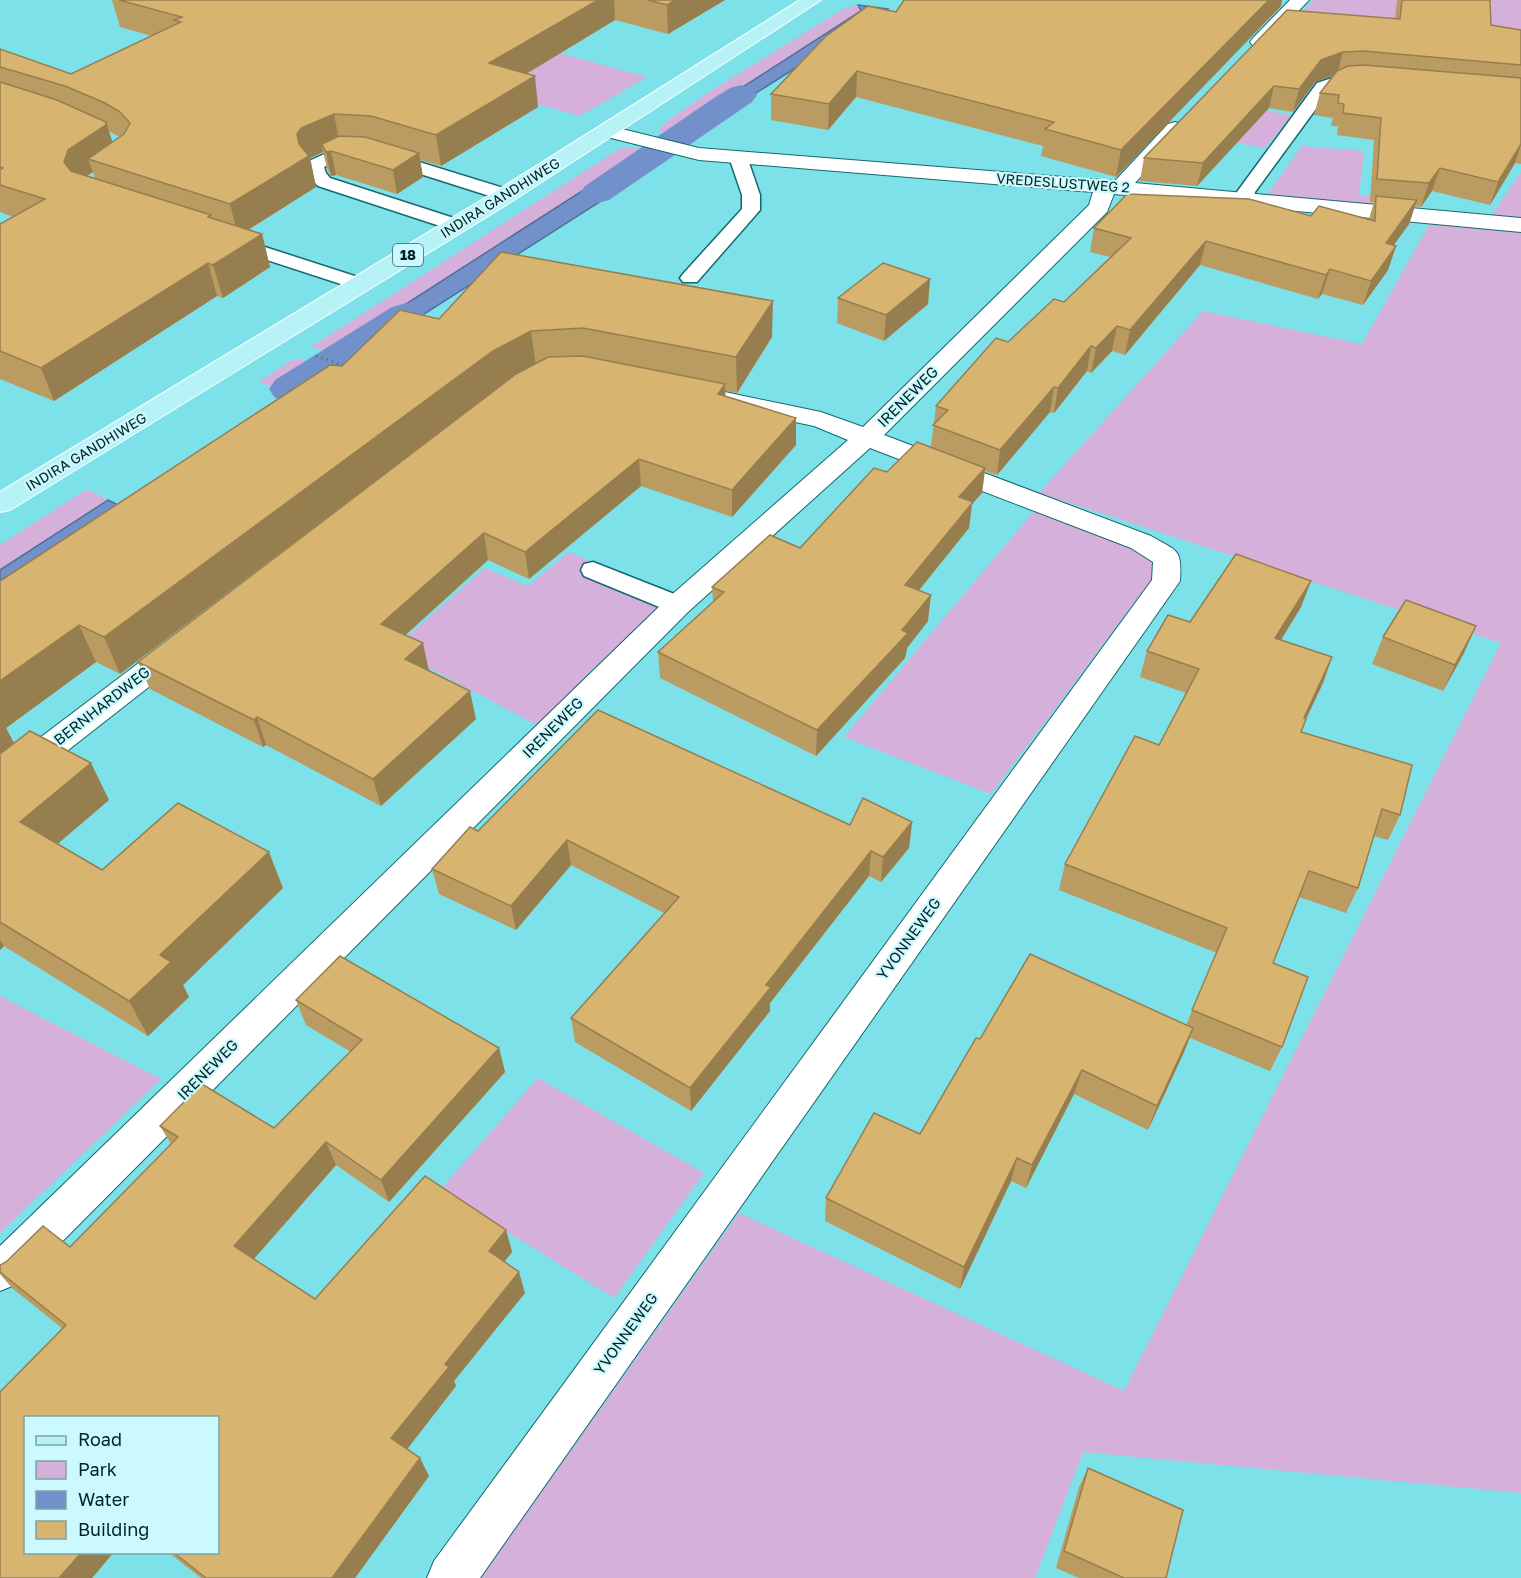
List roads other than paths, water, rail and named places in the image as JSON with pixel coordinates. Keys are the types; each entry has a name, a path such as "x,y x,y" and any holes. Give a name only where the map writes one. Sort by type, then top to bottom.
{"main road":[{"name":"INDIRA GANDHIWEG","path":"0,504 506,195 811,0"}],"street":[{"path":"1250,51 1299,0"},
{"name":"IRENEWEG","path":"0,1271 16,1259 678,605 868,436 1099,207 1114,188 1126,179 1192,111"},
{"name":"VREDESLUSTWEG 2","path":"606,131 673,149 738,157 1521,225"},
{"path":"692,394 821,420 868,436"},
{"name":"YVONNEWEG","path":"451,1578 1166,581 1167,558 1141,542 891,448 868,436"},
{"name":"BERNHARDWEG","path":"0,785 198,633"}],"lane":[{"path":"1246,200 1246,192 1323,87 1338,81 1381,82"},
{"path":"456,225 324,182 317,175 315,165 340,152 371,153 506,195"},
{"path":"690,278 751,210 751,195 738,157"},
{"path":"214,237 360,284"},
{"path":"594,570 678,605"}],"water":[{"path":"858,5 888,9 687,137 671,133 861,11"},
{"path":"646,150 670,157 399,330 350,358 331,352"},
{"path":"311,364 336,372 301,396 277,388"},
{"path":"108,500 132,512 0,599 0,570"}],"waterway":[{"path":"597,193 741,95"},
{"path":"290,389 406,315"}]}
